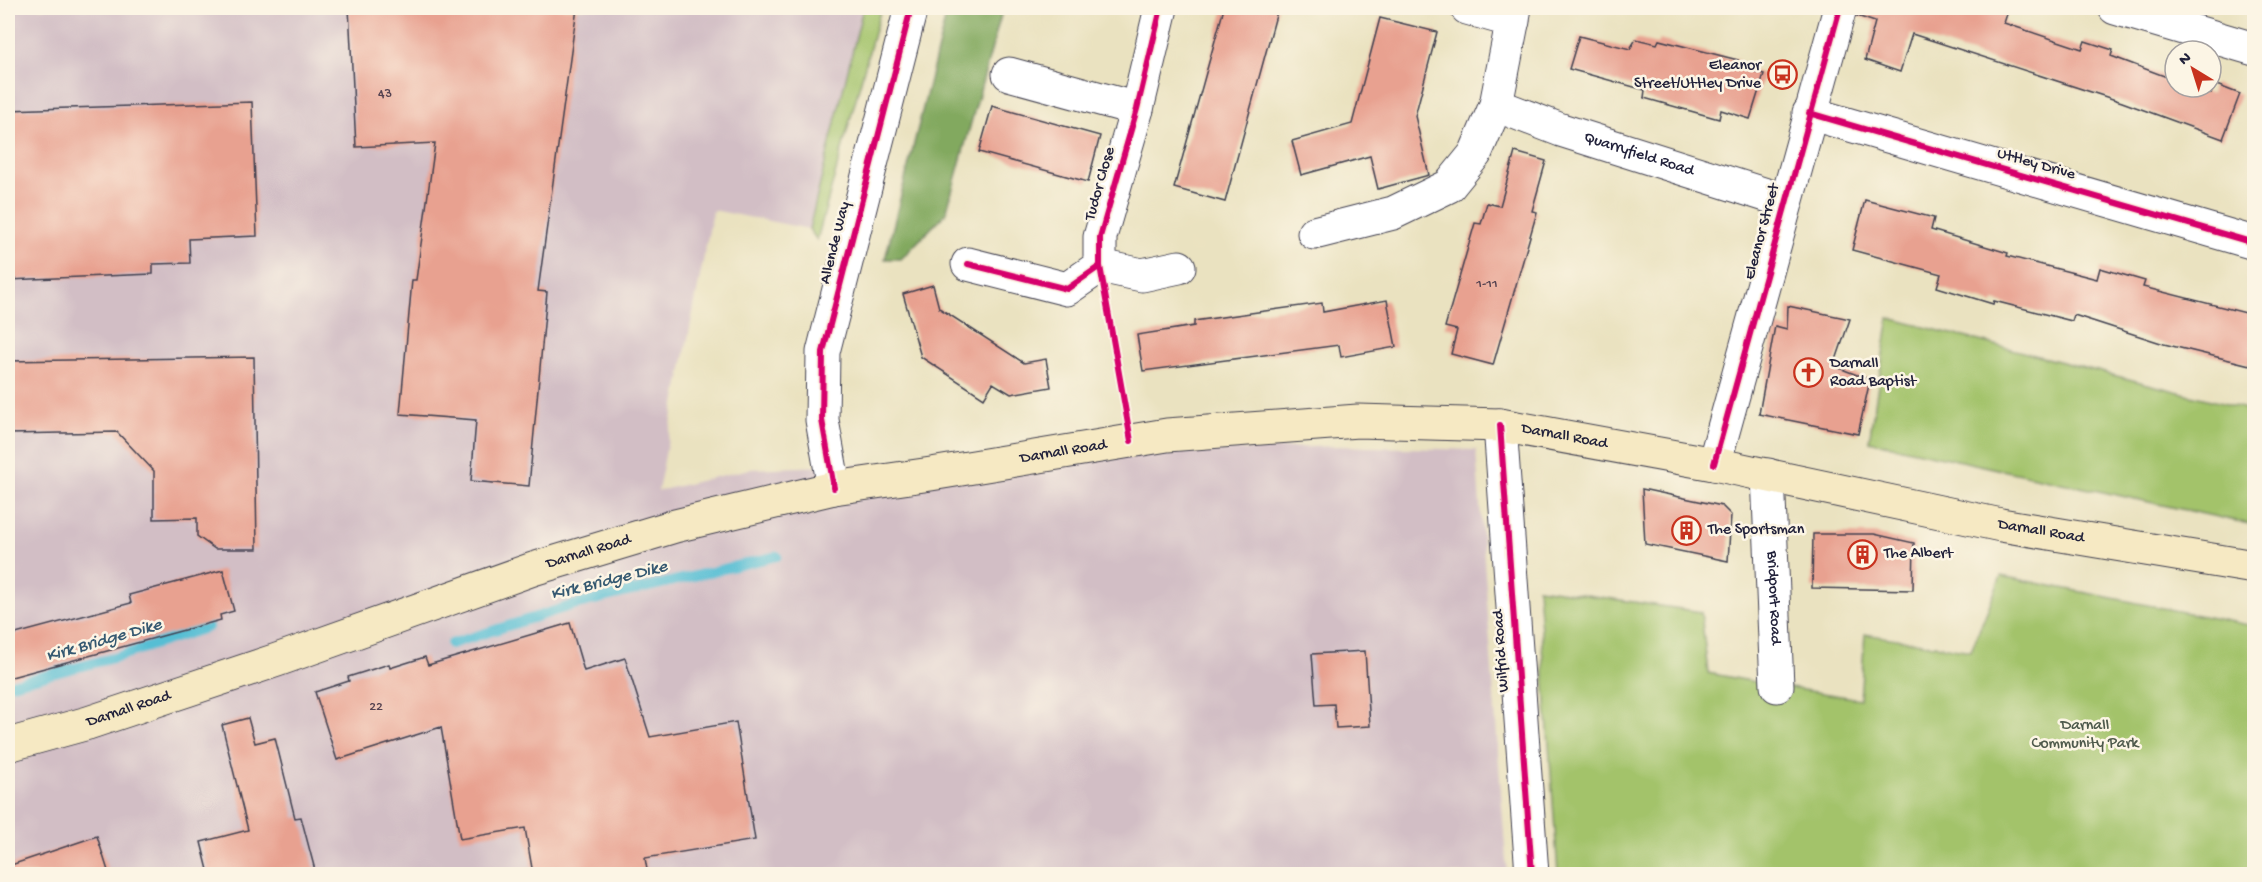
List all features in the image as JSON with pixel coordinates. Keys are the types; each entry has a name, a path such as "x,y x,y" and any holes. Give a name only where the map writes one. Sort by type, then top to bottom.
{"main road":[{"name":"Darnall Road","path":"8,745 88,723 278,660 575,556 675,526 834,488 1167,435 1358,421 1500,425 1714,464 2001,525 2254,567"}],"street":[{"name":"Allende Way","path":"834,488 822,420 823,352 911,8"},
{"name":"Tudor Close","path":"1100,266 1100,237 1137,109 1161,8"},
{"path":"1314,232 1393,213 1449,186 1475,154 1496,105 1514,14 1467,8"},
{"name":"Eleanor Street","path":"1714,464 1809,113 1840,8"},
{"path":"2115,8 2254,49"},
{"path":"1009,75 1137,109"},
{"name":"Quarryfield Road","path":"1496,105 1562,130 1785,201"},
{"name":"Uttley Drive","path":"1809,113 2253,239"},
{"path":"968,264 1067,290 1100,266 1142,275 1179,267"},
{"name":"Wilfrid Road","path":"1500,425 1532,874"},
{"name":"Bridport Road","path":"1768,475 1777,686"}],"shaded area":[{"path":"8,8 863,8 809,229 713,210 658,491 749,469 1338,446 1476,450 1507,874 8,874"}],"green space":[{"path":"863,8 881,8 817,240 809,229"},
{"path":"948,8 1003,8 946,213 901,259 885,259"},
{"path":"1889,318 2254,411 2254,525 1869,441"},
{"name":"Darnall Community Park","path":"2001,576 2254,626 2254,874 1558,874 1538,588 1701,612 1708,673 1860,699 1865,634 1971,651"}],"building":[{"path":"349,8 577,8 538,291 547,292 529,486 471,481 476,420 400,414 412,280 416,280 435,143 356,147"},
{"path":"1224,8 1278,8 1225,202 1174,188"},
{"path":"1858,8 2009,8 2004,23 2082,49 2085,41 2113,50 2111,56 2163,76 2163,99 2223,99 2223,87 2240,94 2223,139 2122,102 1912,34 1900,72 1865,60 1875,22 1857,16"},
{"path":"1380,18 1437,32 1415,116 1429,175 1378,189 1370,156 1301,175 1292,141 1352,124"},
{"path":"1579,36 1630,49 1636,39 1657,44 1659,40 1738,60 1735,66 1764,74 1750,119 1721,110 1719,119 1644,98 1645,90 1569,69"},
{"path":"252,102 257,236 189,239 190,263 153,264 153,274 8,280 8,110"},
{"path":"992,106 1100,136 1088,182 979,152"},
{"path":"1515,152 1546,161 1532,211 1537,212 1493,365 1451,354 1457,330 1445,327 1475,223 1481,224 1487,203 1500,206"},
{"path":"1865,200 1934,218 1931,230 2008,253 2007,256 2097,279 2100,268 2145,281 2143,287 2254,315 2254,349 2250,365 2164,344 2074,315 2072,321 1994,301 1993,304 1937,287 1941,274 1852,250"},
{"path":"933,285 939,308 1024,363 1046,359 1051,387 1011,394 993,383 984,398 921,357 903,294"},
{"path":"1387,300 1396,347 1341,357 1339,345 1143,371 1137,335 1194,326 1194,321 1322,303 1323,312"},
{"name":"Darnall Road Baptist","path":"1788,306 1850,319 1834,366 1870,380 1858,434 1759,414 1775,326 1787,329"},
{"path":"254,357 257,549 215,549 197,536 197,518 154,519 154,471 117,432 8,434 8,361"},
{"name":"The Sportsman","path":"1642,489 1722,506 1731,515 1728,561 1645,544"},
{"name":"The Albert","path":"1813,534 1874,534 1914,543 1913,590 1812,588"},
{"path":"223,570 234,611 220,615 221,620 8,678 8,636 131,603 129,595"},
{"path":"570,623 584,671 625,658 650,737 736,722 755,840 645,858 647,870 622,874 533,874 525,828 460,839 441,727 337,760 315,692 349,681 348,677 389,664 390,668 425,657 428,665"},
{"path":"1365,651 1370,726 1336,728 1334,704 1316,705 1312,654"},
{"path":"248,718 255,743 275,738 295,818 301,817 316,874 209,874 201,842 248,830 222,725"},
{"path":"97,836 109,874 8,874 8,866"}],"waterway":[{"name":"Kirk Bridge Dike","path":"451,644 570,606 777,556"},
{"name":"Kirk Bridge Dike","path":"8,685 117,657 208,627"}],"cycle path":[{"path":"834,488 822,420 823,352 911,8"},
{"path":"968,264 1067,289 1100,266 1100,237 1137,109 1161,8"},
{"path":"1714,464 1840,8"},
{"path":"1809,113 2254,243"},
{"path":"1100,266 1131,441"},
{"path":"1500,425 1532,874"}],"place":[{"name":"Eleanor Street/Uttley Drive","path":"1782,75"},
{"name":"Darnall Road Baptist","path":"1809,373"},
{"name":"The Sportsman","path":"1687,530"},
{"name":"The Albert","path":"1863,554"}]}
